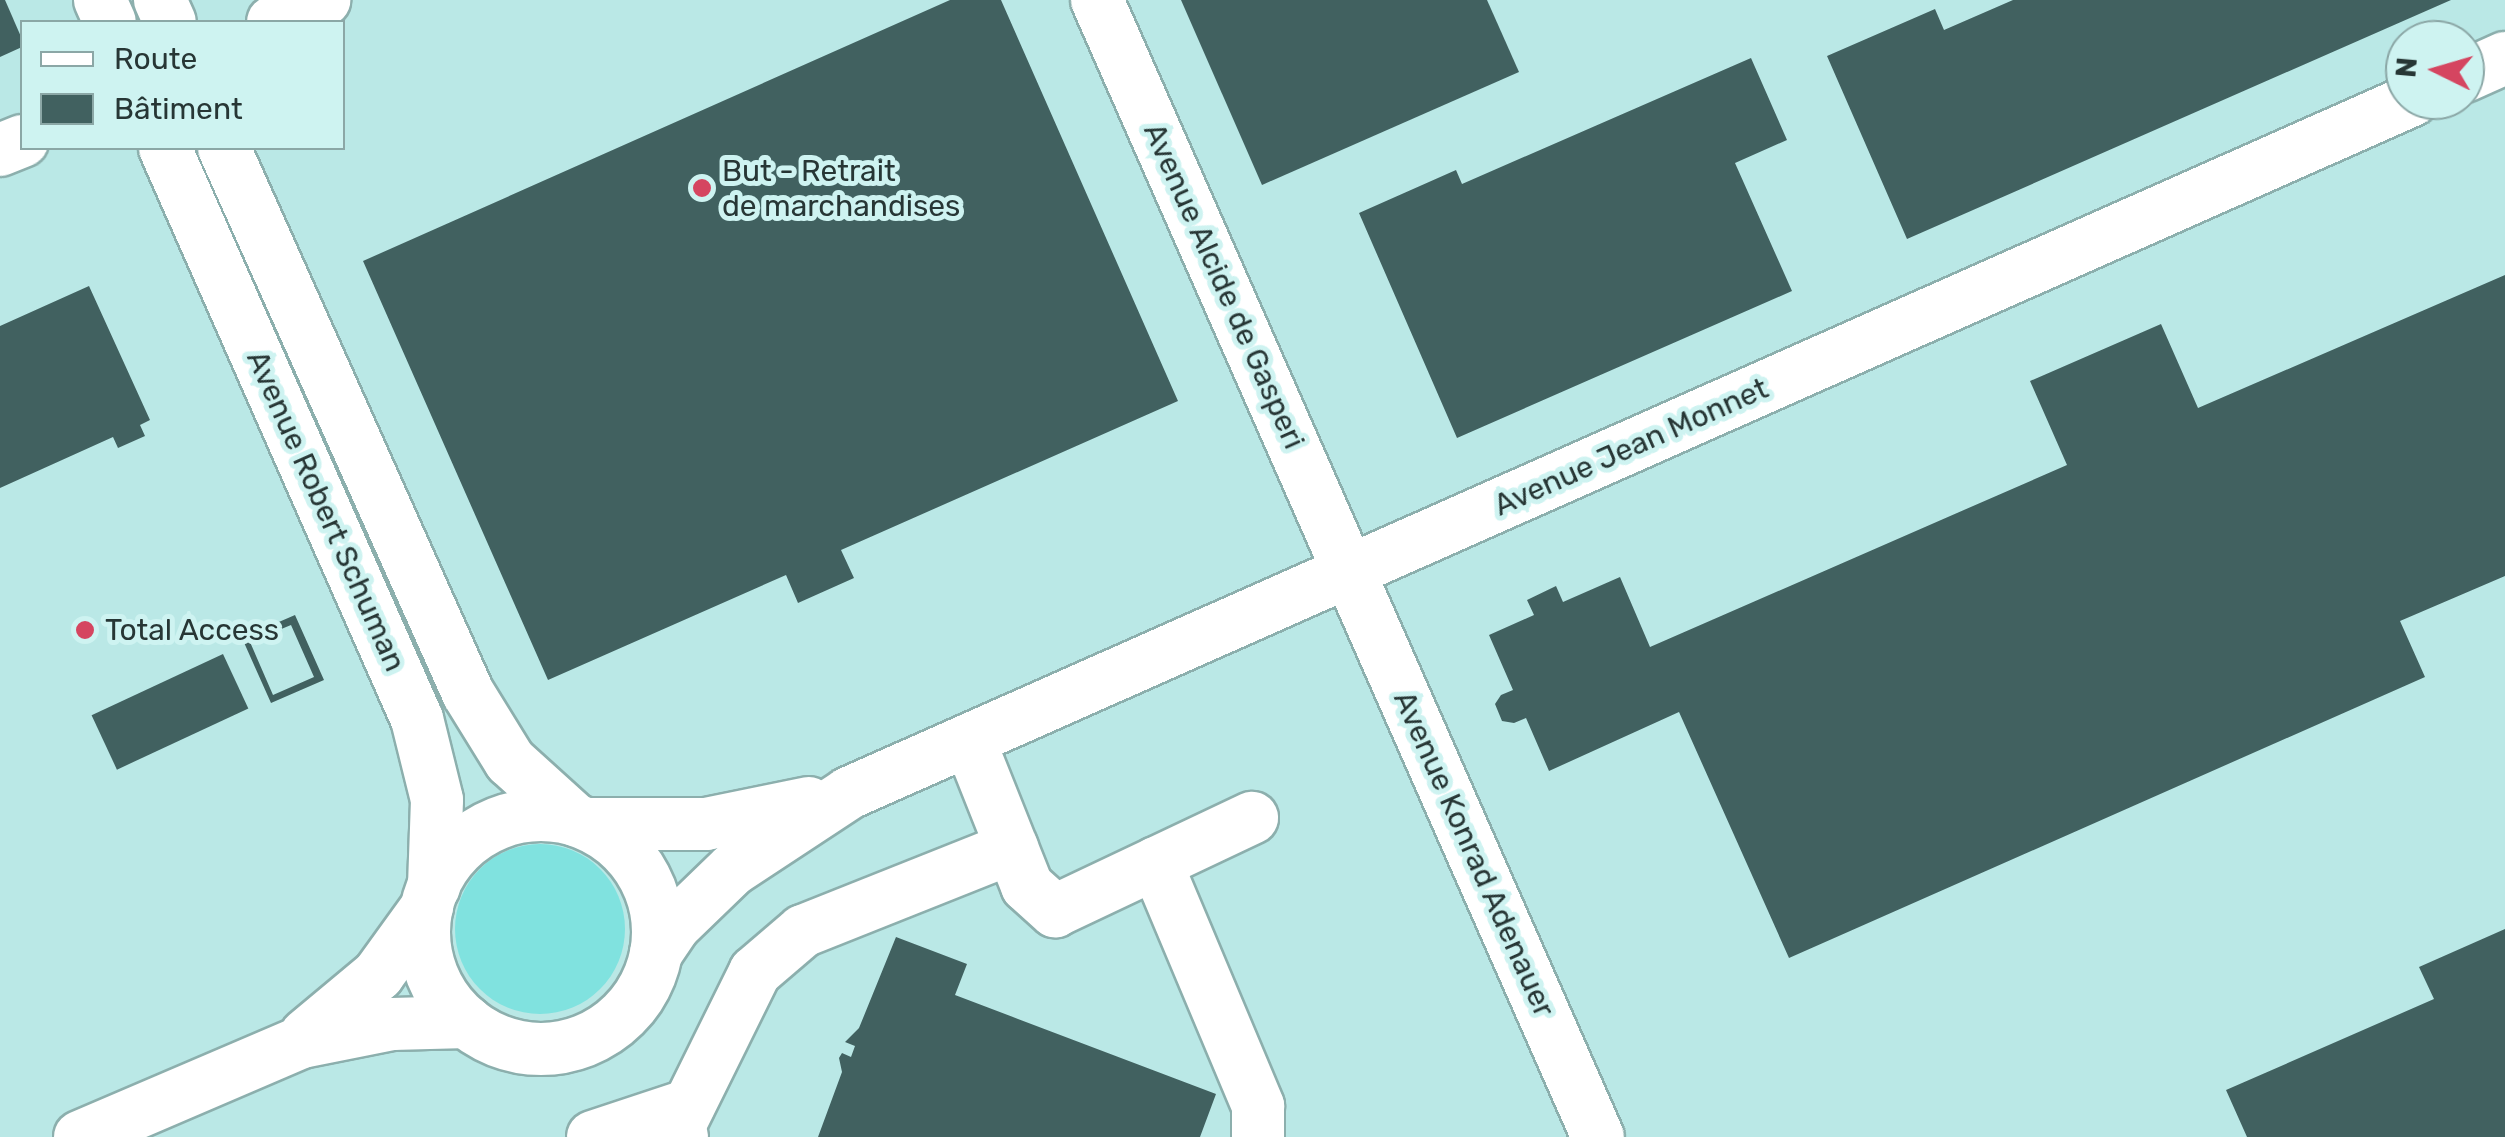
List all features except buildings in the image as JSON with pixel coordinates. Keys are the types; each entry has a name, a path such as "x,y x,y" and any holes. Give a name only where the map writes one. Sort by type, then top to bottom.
{"street":[{"path":"278,20 324,0"},
{"name":"Avenue Alcide de Gasperi","path":"1096,0 1350,572"},
{"name":"Avenue Jean Monnet","path":"656,952 674,926 732,870 849,792 2385,112"},
{"name":"Avenue Robert Schuman","path":"166,150 417,719 437,800 430,897"},
{"name":"Avenue Robert Schuman","path":"225,150 468,693 510,761 581,822"},
{"name":"Avenue Konrad Adenauer","path":"1350,572 1598,1137"},
{"path":"969,740 1027,886 1055,911 1252,818"},
{"name":"Avenue Jean Monnet","path":"581,822 706,824 849,792"},
{"path":"80,1137 278,1050 325,1022 378,976 457,851 492,826 533,816 581,822 622,847 642,872 656,911 652,973 629,1010 587,1040 556,1048 524,1048 494,1039 451,1007 431,970 424,938 430,897"},
{"path":"593,1137 686,1121 755,972 803,930 1012,848"},
{"path":"1156,863 1258,1106 1258,1137"},
{"path":"278,1050 368,1027 467,1022"}],"shaded area":[{"path":"0,0 2505,0 2505,1137 0,1137"},
{"path":"540,844 572,851 600,869 618,897 625,929 618,961 600,989 572,1007 540,1014 508,1007 480,989 462,961 455,929 462,897 480,869 508,851"}],"place":[{"name":"But - Retrait de marchandises","path":"702,188"},
{"name":"Total Access","path":"85,630"}]}
